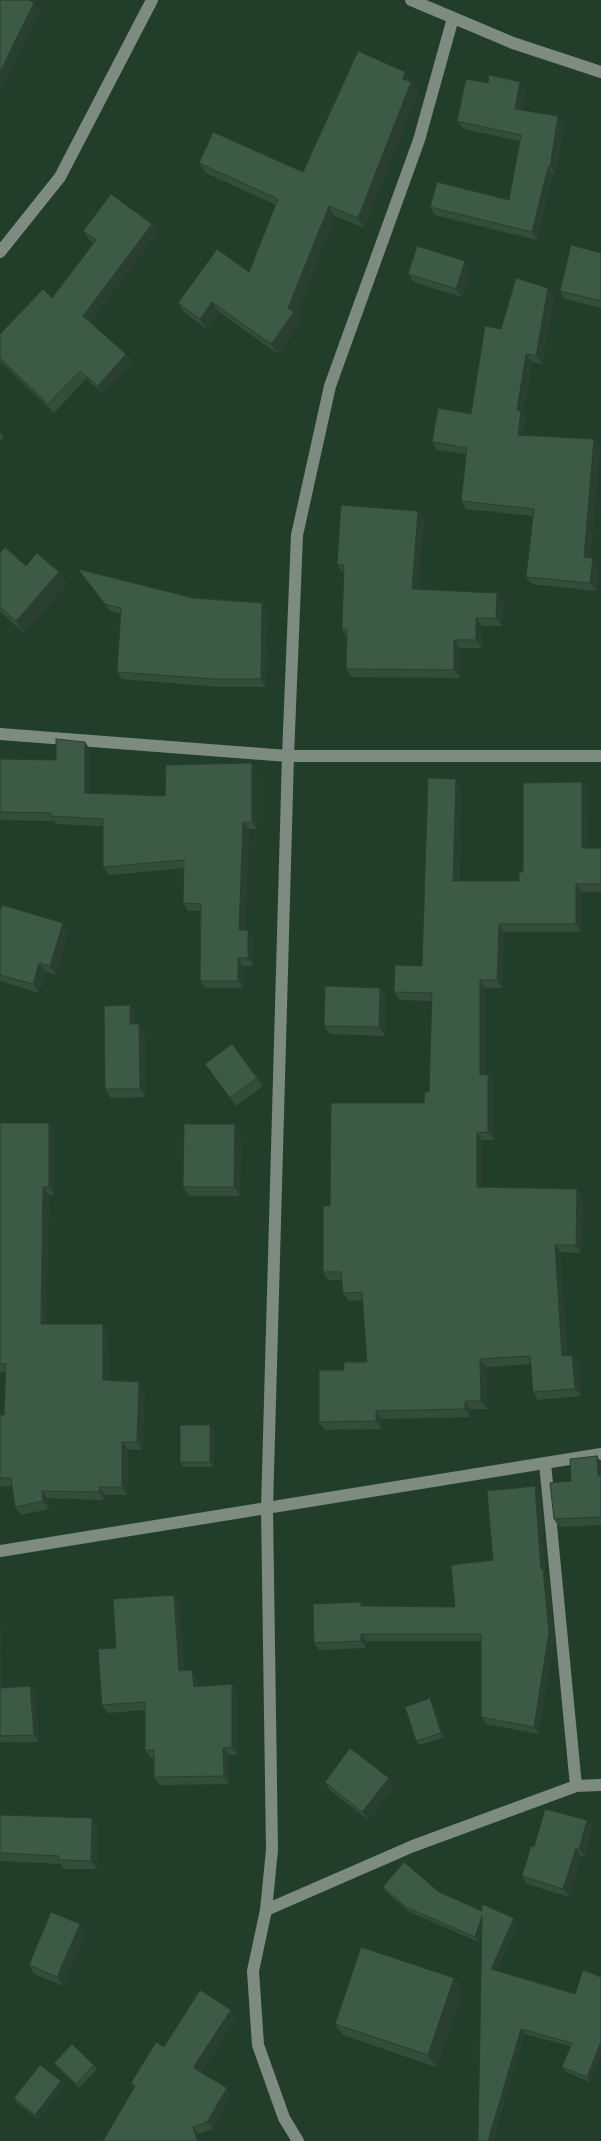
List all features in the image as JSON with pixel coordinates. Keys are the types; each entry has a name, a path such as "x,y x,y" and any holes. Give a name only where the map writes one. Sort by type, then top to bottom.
{"street":[{"path":"0,252 60,177 152,0"},
{"path":"411,0 513,43 601,72"},
{"path":"298,2141 284,2118 258,2045 254,1971 266,1910 272,1850 267,1508 288,756 297,536 330,386 419,140 453,18"},
{"path":"0,734 288,756 601,756"},
{"path":"0,1551 601,1454"},
{"path":"545,1464 576,1786"},
{"path":"266,1910 413,1846 576,1786 601,1785"}],"building":[{"path":"0,0 29,0 34,3 0,72"},
{"path":"358,51 405,72 403,79 411,82 358,218 329,206 288,308 294,312 271,344 212,302 200,319 178,303 217,249 249,272 278,199 199,163 213,132 303,172"},
{"path":"489,75 520,82 515,109 558,116 550,167 548,167 532,232 430,207 437,182 509,200 521,135 457,121 466,79 488,83"},
{"path":"111,194 152,224 83,316 126,354 98,386 80,371 48,404 0,358 0,334 43,289 52,298 96,240 83,231"},
{"path":"571,245 601,253 601,301 560,291"},
{"path":"417,246 465,261 456,289 408,274"},
{"path":"516,278 548,288 536,356 526,354 517,410 521,411 518,435 594,439 584,557 593,558 590,583 526,577 534,509 461,501 467,448 432,442 438,408 471,414 485,326 501,329"},
{"path":"341,505 418,511 412,589 497,593 496,618 476,618 476,640 454,640 454,670 346,669 347,630 342,629 344,565 337,564"},
{"path":"5,547 26,566 37,553 59,572 16,621 0,607 0,553"},
{"path":"78,569 193,598 262,603 261,679 214,679 117,672 121,608 105,604"},
{"path":"56,739 85,742 85,793 165,796 166,765 252,763 252,822 243,822 239,930 248,930 248,958 238,958 238,981 200,981 201,904 183,903 184,860 103,867 103,819 51,816 51,813 0,812 0,759 56,760"},
{"path":"428,778 456,779 453,881 519,881 519,872 523,872 523,783 582,782 582,848 601,848 601,884 576,884 576,924 499,924 497,980 480,980 480,1075 488,1074 488,1132 477,1133 477,1187 577,1189 576,1245 555,1245 562,1356 572,1355 575,1389 533,1392 530,1356 480,1359 481,1401 465,1401 465,1409 376,1411 376,1421 319,1422 319,1370 344,1370 344,1362 367,1362 362,1292 343,1293 341,1272 323,1272 323,1206 330,1206 331,1103 424,1103 425,1092 429,1092 432,993 394,992 395,965 422,966"},
{"path":"2,905 63,923 50,966 39,963 33,984 0,975 0,911"},
{"path":"325,986 380,988 379,1027 324,1026"},
{"path":"130,1005 130,1024 139,1024 140,1089 105,1089 104,1006"},
{"path":"232,1044 257,1078 230,1098 205,1064"},
{"path":"0,1123 49,1123 49,1187 43,1187 41,1324 103,1324 103,1380 139,1382 137,1442 122,1442 122,1487 99,1487 99,1492 42,1491 43,1501 15,1507 11,1478 0,1478 0,1415 4,1415 6,1364 0,1364"},
{"path":"184,1124 235,1124 234,1187 183,1187"},
{"path":"180,1425 210,1425 210,1462 180,1462"},
{"path":"597,1456 598,1476 601,1475 601,1517 554,1519 550,1483 571,1481 570,1459"},
{"path":"535,1486 541,1569 543,1569 549,1632 534,1727 481,1717 481,1634 361,1634 361,1641 314,1643 313,1604 361,1602 361,1606 455,1607 451,1565 493,1560 487,1491"},
{"path":"174,1595 179,1671 192,1670 194,1687 232,1684 232,1747 223,1748 224,1776 154,1777 154,1750 145,1750 145,1702 102,1705 98,1649 116,1648 113,1599"},
{"path":"30,1686 34,1735 0,1736 0,1688"},
{"path":"430,1698 441,1733 416,1741 405,1707"},
{"path":"350,1748 389,1778 362,1812 325,1782"},
{"path":"545,1809 587,1820 579,1849 576,1848 563,1889 522,1876 531,1846 534,1847"},
{"path":"0,1815 92,1818 91,1861 58,1860 59,1856 0,1853"},
{"path":"404,1862 439,1892 482,1911 482,1904 514,1918 491,1969 575,1994 583,1970 601,1977 601,2044 587,2077 562,2067 572,2043 521,2029 488,2141 478,2141 482,1916 475,1937 406,1907 383,1887"},
{"path":"51,1912 80,1924 57,1977 29,1965"},
{"path":"361,1947 454,1978 428,2055 335,2024"},
{"path":"200,1990 231,2010 194,2066 195,2069 227,2088 207,2122 193,2127 197,2141 103,2141 135,2086 131,2083 156,2042 164,2047"},
{"path":"72,2044 94,2065 76,2084 54,2063"},
{"path":"40,2065 61,2081 35,2115 14,2098"}]}
